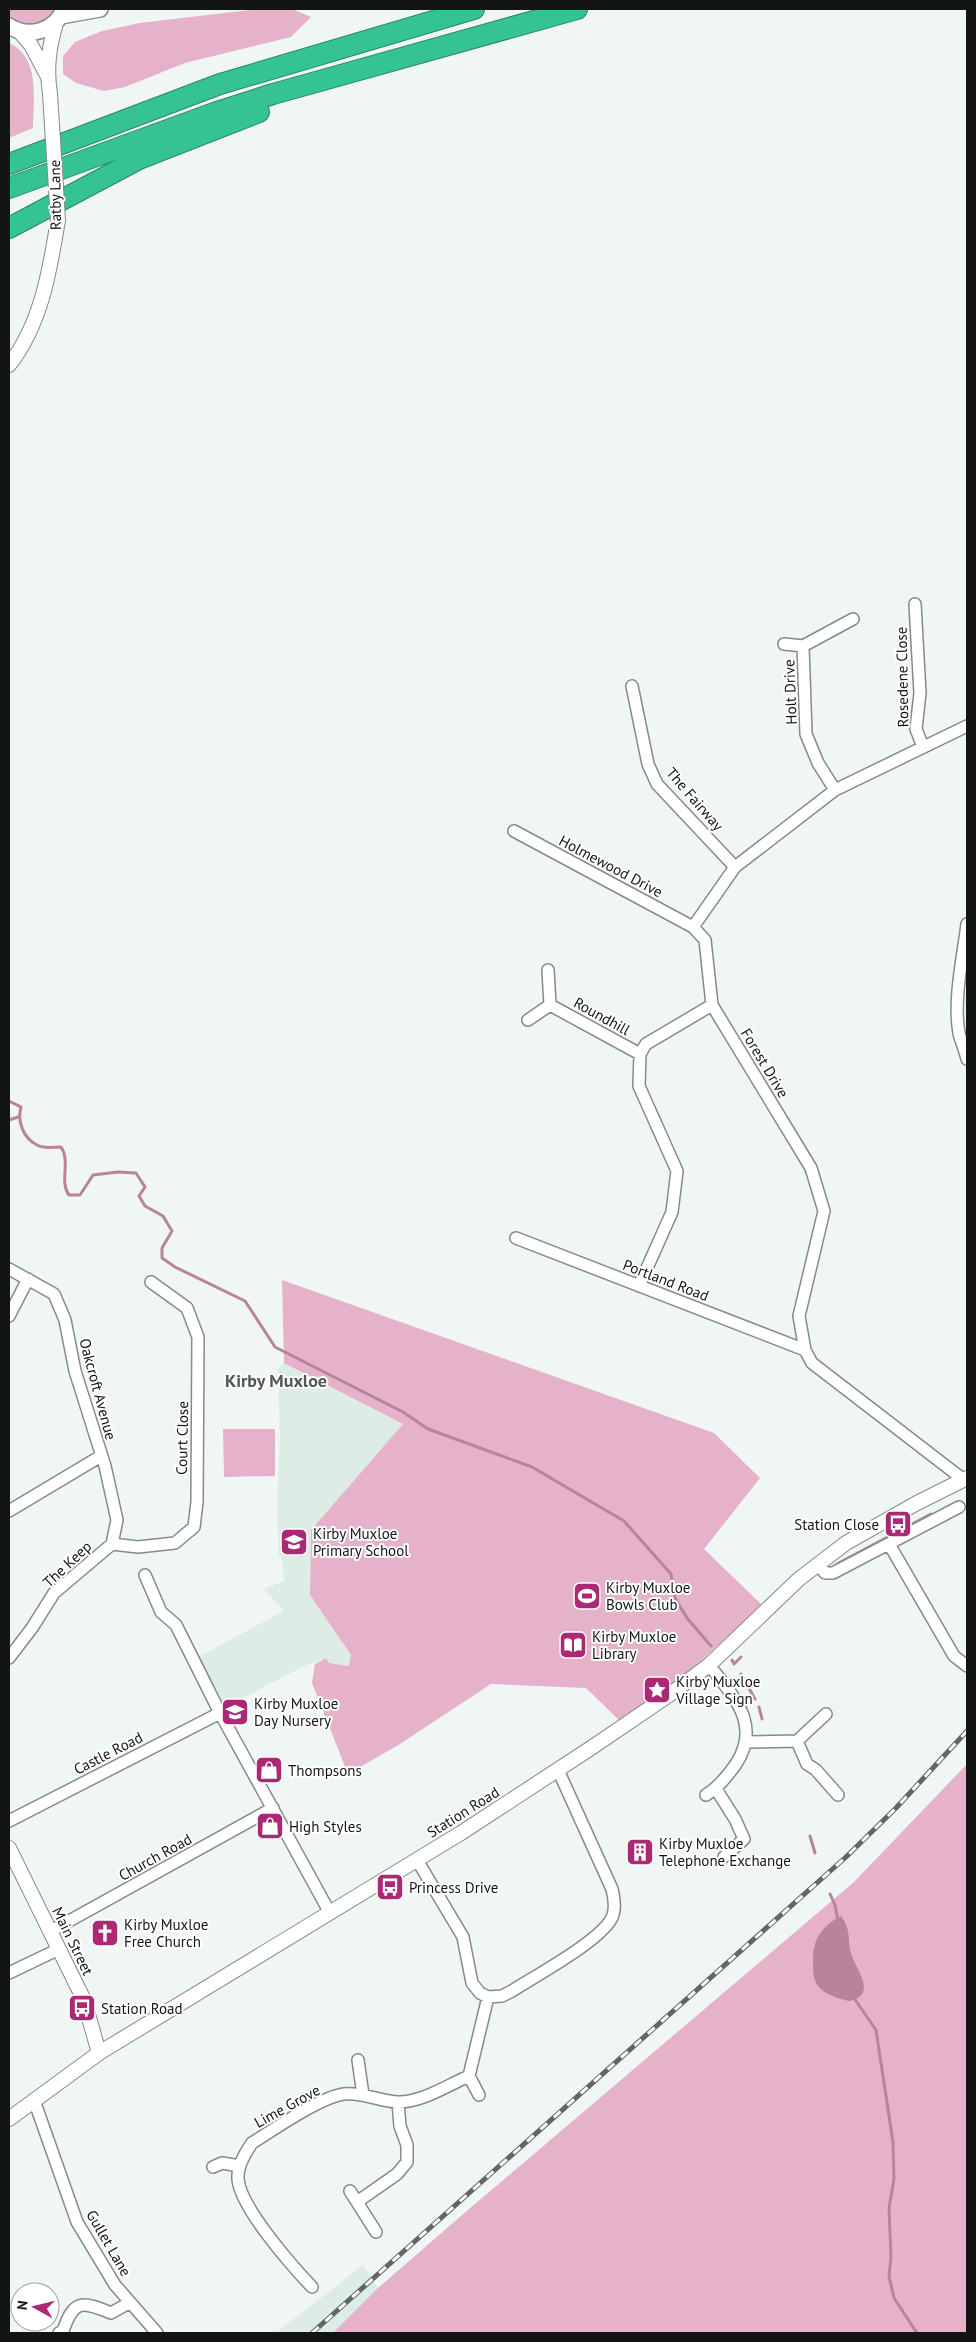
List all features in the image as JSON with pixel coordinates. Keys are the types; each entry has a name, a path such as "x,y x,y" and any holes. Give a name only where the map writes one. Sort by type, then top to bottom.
{"highway":[{"path":"9,164 220,84 474,9"},
{"path":"9,188 214,113 273,94 577,9"},
{"path":"9,228 139,159 288,101 350,74"}],"main road":[{"path":"12,28 45,30 61,16 100,9"}],"street":[{"name":"Ratby Lane","path":"9,365 31,328 51,266 58,220 50,94 47,75 48,50 61,16"},
{"name":"Ratby Lane","path":"12,28 31,45 47,75"},
{"name":"Rosedene Close","path":"915,604 920,693 916,729 923,747"},
{"name":"Holt Drive","path":"784,644 803,646 853,619"},
{"name":"Holt Drive","path":"803,646 806,734 818,763 835,790"},
{"name":"The Fairway","path":"632,686 648,764 657,784 735,867"},
{"path":"693,928 735,867 835,790 967,726"},
{"name":"Holmewood Drive","path":"514,831 693,928"},
{"path":"967,924 960,977 958,1018 959,1033 967,1059"},
{"name":"Forest Drive","path":"693,928 705,940 712,1005 812,1168 824,1211 799,1316 804,1350"},
{"name":"Roundhill","path":"548,970 550,1004"},
{"name":"Roundhill","path":"528,1020 550,1004"},
{"name":"Roundhill","path":"550,1004 640,1054"},
{"path":"639,1286 672,1212 677,1171 640,1086 640,1054 646,1044 712,1005"},
{"name":"Portland Road","path":"516,1238 804,1350"},
{"name":"Oakcroft Avenue","path":"9,1269 54,1294 62,1311 74,1371 101,1456 117,1520 112,1544"},
{"path":"9,1316 28,1279"},
{"name":"Court Close","path":"112,1544 138,1547 175,1542 194,1527 197,1502 198,1337 187,1308 151,1282"},
{"path":"804,1350 812,1363 965,1479"},
{"path":"9,1511 101,1456"},
{"name":"Station Road","path":"9,2119 99,2053 417,1860 558,1770 710,1665 799,1579 846,1543 917,1503 965,1479"},
{"path":"818,1564 825,1572 833,1573 959,1507"},
{"name":"The Keep","path":"9,1658 32,1628 54,1593 112,1544"},
{"path":"889,1544 954,1656 967,1666"},
{"path":"145,1575 161,1612 176,1625 220,1713 273,1808 310,1880 330,1913"},
{"path":"710,1665 738,1704 746,1724 746,1742 740,1757 711,1792 735,1819 744,1840 724,1857"},
{"name":"Castle Road","path":"9,1821 220,1713"},
{"path":"746,1742 797,1741 826,1714"},
{"path":"797,1741 807,1764 816,1770 838,1795"},
{"path":"417,1860 463,1937 468,1974 472,1983 480,1993 488,1996 502,1996 512,1991 599,1935 613,1916 615,1906 612,1888 558,1770"},
{"name":"Church Road","path":"51,1931 273,1808"},
{"name":"Main Street","path":"9,1848 84,2000 99,2053"},
{"path":"9,1973 59,1949"},
{"path":"479,2095 469,2076 488,1996"},
{"path":"358,2060 363,2095"},
{"name":"Lime Grove","path":"312,2287 280,2252 241,2191 238,2179 240,2166 244,2154 252,2143 327,2100 343,2094 363,2095 398,2102 417,2099 469,2076"},
{"name":"Gullet Lane","path":"34,2100 77,2222 115,2285 157,2333"},
{"path":"357,2202 397,2174 407,2162 407,2145 400,2126 398,2102"},
{"path":"213,2167 222,2163 240,2166"},
{"path":"350,2191 376,2232"},
{"path":"59,2333 63,2331 66,2318 72,2310 80,2305 93,2305 112,2313 130,2303"}],"shaded area":[{"path":"9,9 57,9 47,20 28,26 15,21 9,16"},
{"path":"258,9 292,9 311,17 291,37 185,63 125,87 104,91 76,83 63,74 63,56 75,42 102,31 140,23"},
{"path":"9,43 26,58 31,69 34,92 33,128 9,138"},
{"path":"282,1280 714,1433 760,1478 704,1549 762,1605 705,1657 624,1725 586,1688 491,1684 400,1744 348,1774 312,1683 315,1664 326,1658 329,1663 349,1666 351,1655 310,1595 311,1530 403,1424 284,1363"},
{"name":"Kirby Muxloe Primary School","path":"284,1363 403,1424 311,1530 310,1595 351,1655 350,1666 329,1663 326,1658 304,1666 226,1707 198,1657 284,1611 264,1589 284,1581 281,1555 279,1556 277,1510 280,1437 278,1369"},
{"path":"223,1429 275,1429 275,1476 224,1477"},
{"path":"967,1764 967,2333 333,2333 378,2288 469,2209 854,1882"},
{"path":"841,1916 847,1927 850,1950 861,1975 864,1988 858,1998 849,2001 832,1996 821,1989 815,1981 813,1972 814,1948 819,1935 828,1924"},
{"path":"363,2265 378,2288 333,2333 276,2333"}],"waterway":[{"path":"9,1101 21,1107 22,1129 32,1142 43,1147 61,1147 65,1159 65,1184 69,1195 80,1195 93,1175 118,1172 136,1173 145,1187 139,1196 145,1206 163,1216 172,1231 162,1248 162,1258 175,1267 245,1301 275,1347 403,1412 428,1429 532,1467 624,1521 671,1574 675,1598 687,1618 711,1646"},
{"path":"9,1120 18,1117"},
{"path":"837,1564 931,1514"},
{"path":"732,1660 734,1664 741,1657"},
{"path":"741,1674 755,1699"},
{"path":"759,1707 762,1719"},
{"path":"810,1836 815,1853"},
{"path":"830,1894 835,1905 838,1921"},
{"path":"854,1998 876,2030 893,2142 894,2179 889,2208 891,2257 889,2276 894,2298 917,2333"}],"railway":[{"path":"312,2333 846,1857 896,1808 967,1731"}],"place":[{"name":"Station Close","path":"898,1524"},
{"name":"Kirby Muxloe Primary School","path":"294,1542"},
{"name":"Kirby Muxloe Bowls Club","path":"587,1596"},
{"name":"Kirby Muxloe Library","path":"573,1645"},
{"name":"Kirby Muxloe Village Sign","path":"657,1690"},
{"name":"Kirby Muxloe Day Nursery","path":"235,1712"},
{"name":"Thompsons","path":"269,1770"},
{"name":"High Styles","path":"270,1826"},
{"name":"Kirby Muxloe Telephone Exchange","path":"640,1852"},
{"name":"Princess Drive","path":"390,1887"},
{"name":"Kirby Muxloe Free Church","path":"105,1933"},
{"name":"Station Road","path":"82,2008"}],"district":[{"name":"Kirby Muxloe","path":"276,1380"}]}
